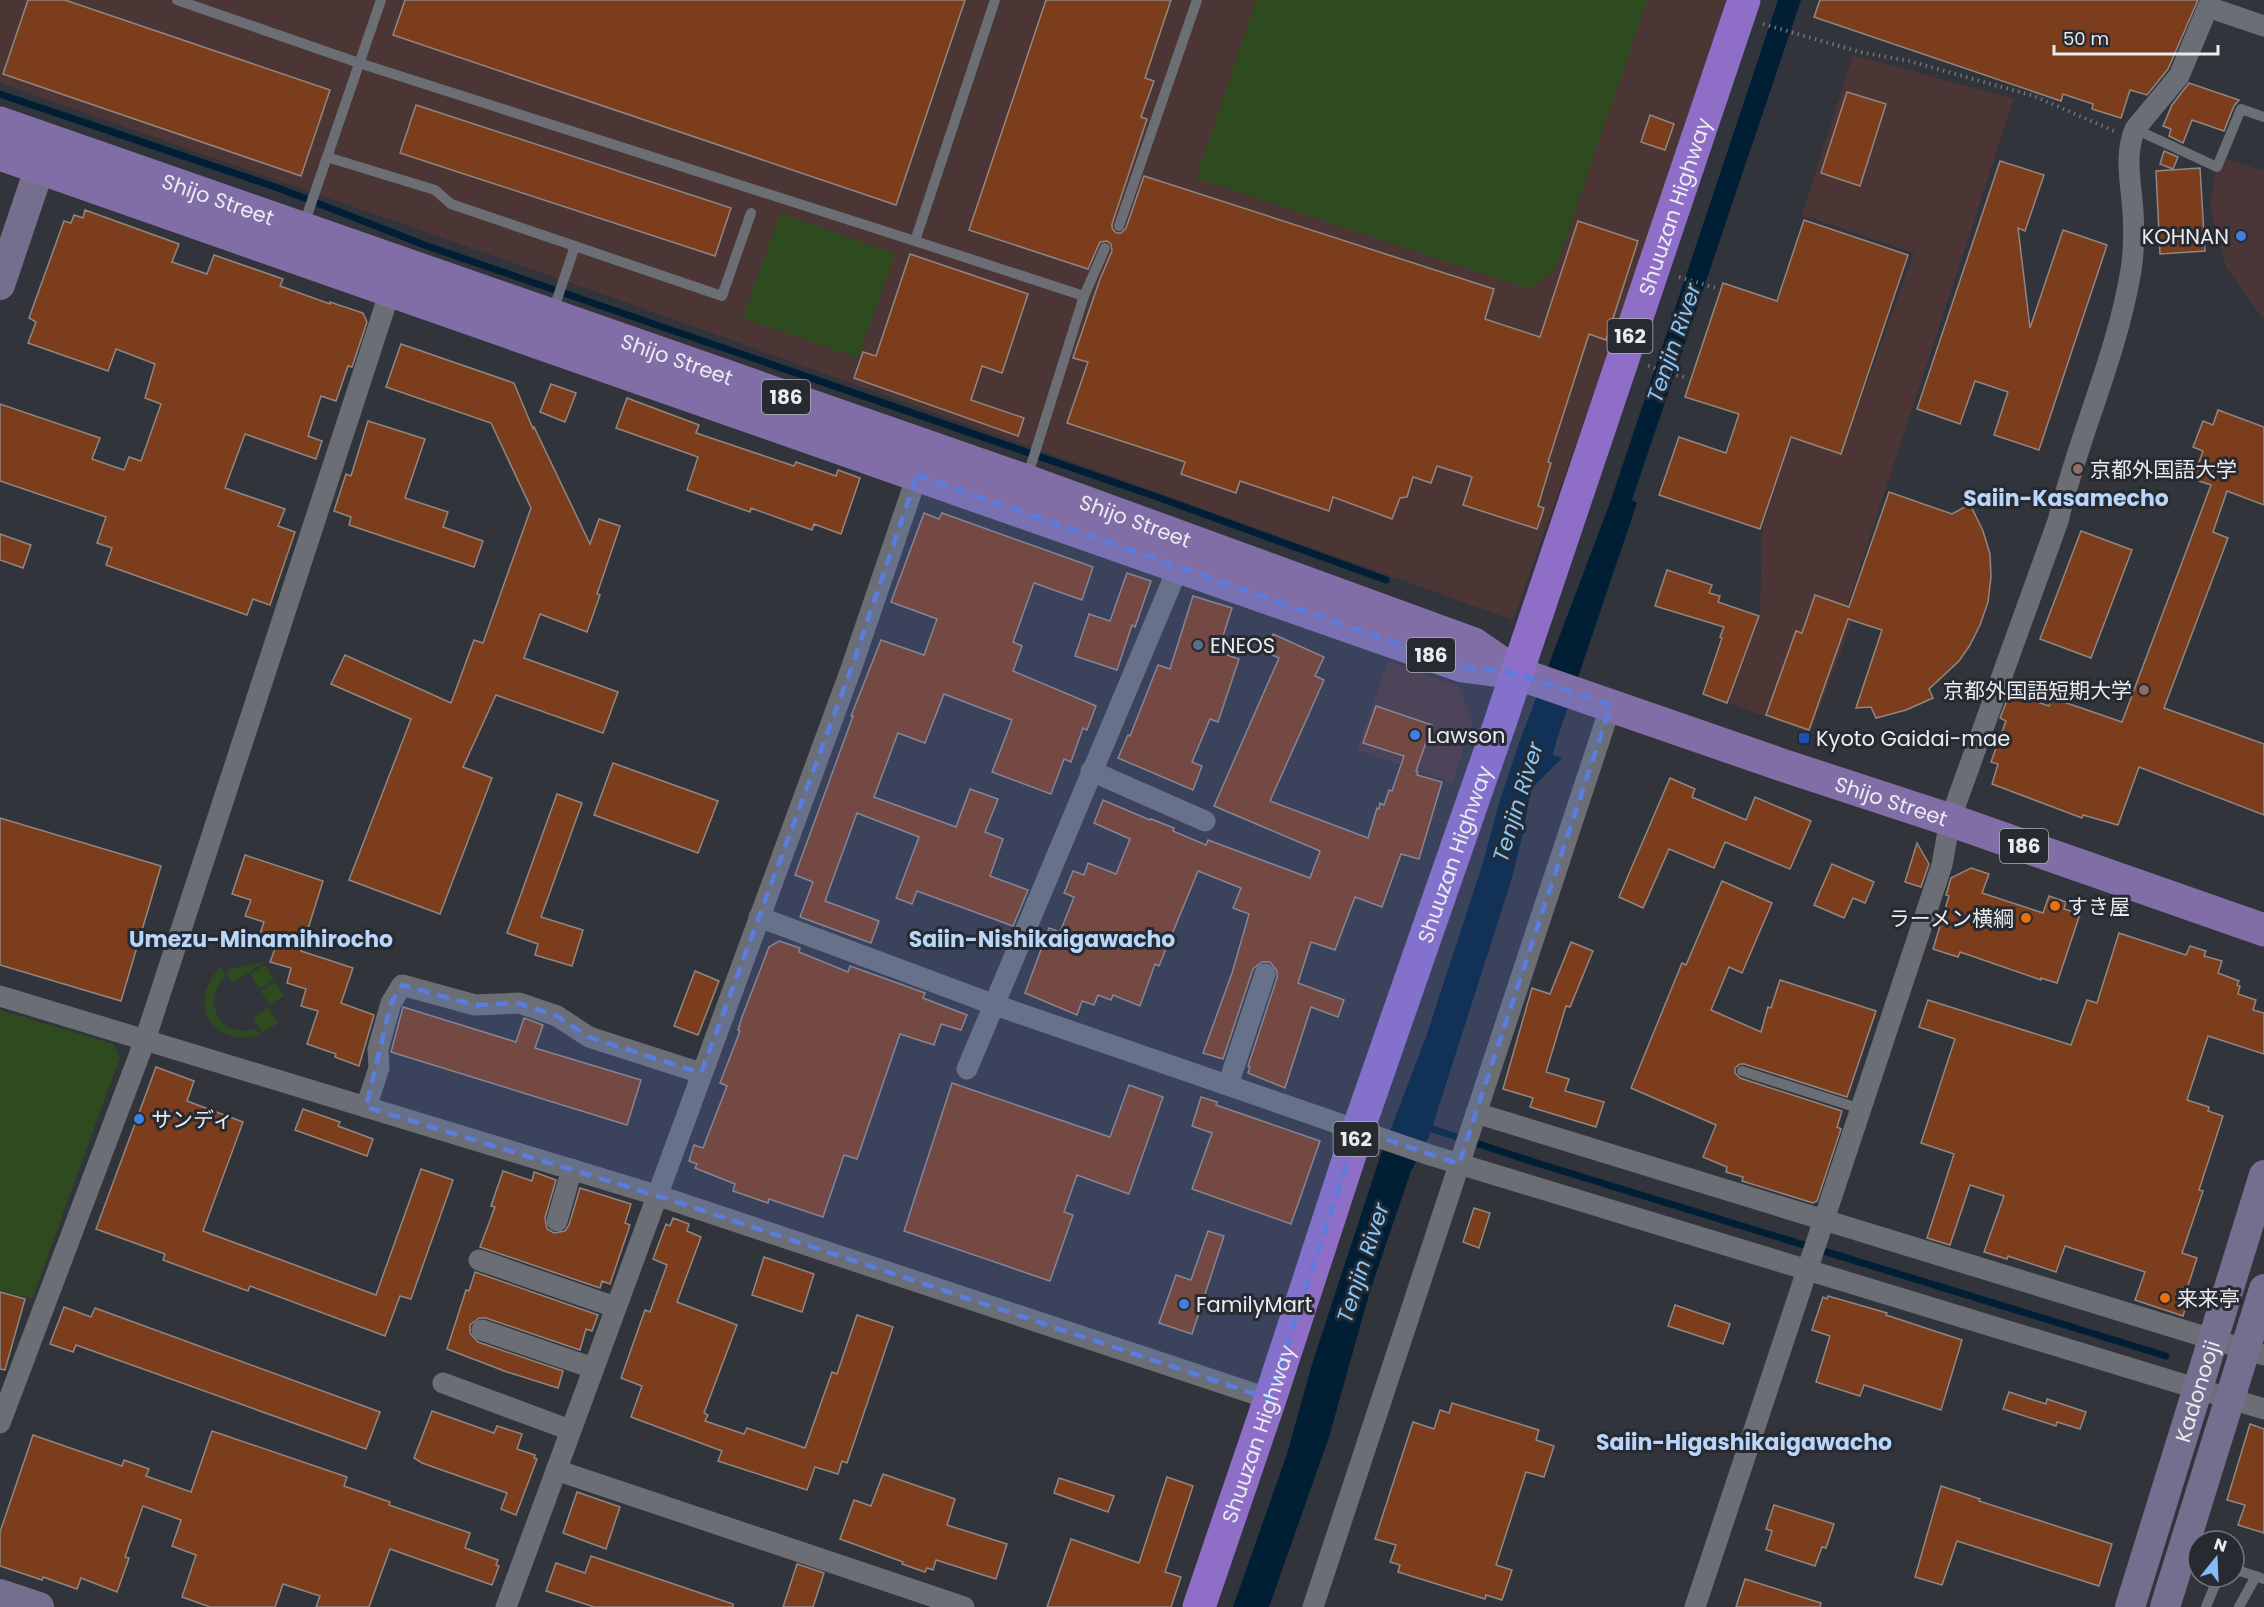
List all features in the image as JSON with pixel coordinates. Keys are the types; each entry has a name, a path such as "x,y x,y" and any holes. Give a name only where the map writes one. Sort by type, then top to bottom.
{"highway":[{"name":"Shuuzan Highway","path":"1200,1607 1270,1399 1370,1134 1751,11"}],"main road":[{"name":"Shijo Street","path":"0,123 44,154 300,236 395,276 1184,553 1474,644 1526,676 1782,765 1950,820 2264,930"},
{"name":"Shijo Street","path":"0,154 44,154"},
{"name":"Shijo Street","path":"395,276 558,298 922,461 1030,471 1184,553"}],"street":[{"path":"1695,1607 1942,865 1950,820 2058,521 2068,481 2116,335 2132,267 2133,213 2129,159 2133,134 2179,76 2210,3 2264,26"},
{"path":"0,285 44,154"},
{"path":"0,1423 145,1040 395,276"},
{"path":"506,1607 851,669 922,461"},
{"path":"967,1070 1184,553"},
{"path":"1312,1607 1611,705"},
{"path":"1091,771 1205,821"},
{"path":"759,917 995,1005 1430,1155 1461,1159 1807,1270 2205,1365 2243,1371"},
{"path":"1228,1085 1265,974"},
{"path":"366,1107 379,1068 378,1049 391,1004 402,985 475,1005 519,1003 557,1016 590,1037 702,1073"},
{"path":"0,996 656,1195 1270,1399"},
{"path":"1474,1118 1824,1220 2205,1365 2243,1371"},
{"path":"557,1221 572,1169"},
{"name":"Kadonooji","path":"2134,1594 2264,1175"},
{"path":"479,1260 615,1307"},
{"name":"Kadonooji","path":"2167,1599 2243,1371 2264,1288"},
{"path":"482,1330 593,1368"},
{"path":"2243,1371 2264,1409"},
{"path":"443,1383 570,1430"},
{"path":"556,1470 964,1607"},
{"path":"0,1594 39,1607"},
{"path":"2134,1594 2167,1599"}],"lane":[{"path":"177,0 359,63 1084,296"},
{"path":"300,236 381,0"},
{"path":"915,241 994,0"},
{"path":"1119,226 1197,0"},
{"path":"2133,134 2217,167 2241,110 2264,117"},
{"path":"327,157 435,190 450,204 722,296 751,213"},
{"path":"558,298 575,246"},
{"path":"1030,471 1084,296 1105,248"},
{"path":"1742,1071 1861,1110"},
{"path":"2239,1607 2260,1577"},
{"path":"2206,1607 2213,1589"}],"path":[{"path":"1751,11 1802,36 1860,52 1909,61 2034,96 2133,134"},
{"path":"1671,274 1716,288"},
{"path":"1641,364 1687,378"}],"highlighted area":[{"path":"917,475 1462,666 1516,673 1611,705 1459,1164 1358,1130 1270,1399 677,1202 366,1107 391,1003 402,985 475,1005 519,1003 557,1016 589,1037 701,1073 851,669"}],"shaded area":[{"path":"0,0 1726,0 1620,319 1513,620 608,296 0,83"},
{"path":"1853,55 2014,99 1843,619 1852,622 1810,733 1729,703 1760,616 1762,530 1791,437 1841,454 1914,253 1802,215"},
{"name":"KOHNAN","path":"2224,158 2264,171 2264,320 2226,267 2210,206 2215,174"},
{"name":"Lawson","path":"1388,661 1458,686 1473,720 1452,783 1357,750"}],"green space":[{"path":"1256,0 1647,0 1555,270 1528,289 1196,178"},
{"path":"780,213 895,254 858,358 743,318"},
{"path":"265,962 232,983 227,974 230,969"},
{"path":"265,965 274,980 259,989 250,974"},
{"path":"221,967 225,976 214,997 218,1017 233,1029 244,1031 256,1029 260,1035 243,1037 229,1035 217,1029 209,1019 205,1007 205,994 210,980"},
{"path":"275,982 284,996 269,1005 261,991"},
{"path":"268,1008 278,1023 262,1033 253,1018"},
{"path":"0,1010 113,1044 120,1057 32,1299 0,1290"}],"water":[{"name":"Tenjin River","path":"1778,0 1801,0 1632,500 1637,503 1556,742 1553,755 1562,758 1531,789 1511,881 1429,1137 1411,1171 1370,1291 1329,1437 1269,1607 1233,1607 1287,1454 1312,1364 1380,1157 1426,1037 1482,866 1518,746 1611,500"}],"building":[{"path":"28,0 65,0 330,90 301,176 3,74"},
{"path":"405,0 965,0 896,205 393,35"},
{"path":"1046,0 1171,0 1145,78 1154,81 1141,117 1147,119 1112,224 1116,233 1121,233 1126,228 1144,176 1494,289 1485,319 1540,337 1578,221 1638,241 1606,340 1589,334 1548,462 1551,463 1538,506 1544,508 1537,529 1463,505 1472,477 1437,466 1431,483 1413,477 1407,497 1400,498 1392,519 1333,497 1329,511 1240,481 1236,493 1181,474 1185,462 1067,423 1088,362 1073,358 1112,251 1111,244 1107,241 1100,242 1088,269 969,230"},
{"path":"1820,0 2198,0 2168,69 2147,95 2130,90 2121,118 2092,109 2093,104 2063,94 2061,101 1814,17"},
{"path":"2189,83 2239,100 2234,106 2224,131 2192,120 2183,143 2169,136 2171,129 2163,126 2172,105"},
{"path":"1847,92 1886,104 1860,186 1821,173"},
{"path":"416,105 731,208 715,256 400,153"},
{"path":"1650,115 1674,124 1665,150 1641,142"},
{"path":"2164,151 2178,157 2173,169 2160,164"},
{"path":"2000,161 2044,175 2025,231 2018,228 2030,328 2063,230 2107,245 2039,450 1994,435 2008,392 1975,381 1960,424 1917,409"},
{"path":"2200,168 2205,251 2160,254 2156,171"},
{"path":"85,210 179,244 172,262 207,274 214,255 283,279 280,286 363,313 367,322 352,367 348,366 336,401 321,396 308,436 322,441 316,459 245,434 225,488 285,509 278,526 295,532 270,605 253,599 247,615 106,565 112,548 97,543 106,517 0,481 0,404 100,438 92,459 124,470 129,457 141,461 161,404 145,398 155,364 116,349 108,371 28,343 36,322 29,318 64,221 71,223 74,215 83,218"},
{"path":"1804,220 1908,255 1841,454 1791,437 1760,529 1659,495 1679,437 1726,453 1739,414 1685,397 1723,283 1777,301"},
{"path":"910,254 1028,294 1002,373 982,366 971,400 1024,418 1018,436 854,378 863,352 876,356"},
{"path":"401,344 514,383 533,429 534,427 590,544 599,519 620,526 587,632 540,614 524,658 618,692 603,733 496,695 463,767 492,778 440,914 349,880 411,719 331,684 345,655 451,703 474,640 483,643 531,508 491,423 386,387"},
{"path":"551,384 576,393 565,422 540,412"},
{"path":"627,398 699,425 696,433 794,466 796,462 836,476 838,470 860,478 841,534 814,524 812,530 751,508 750,512 687,490 698,457 616,428"},
{"path":"2218,410 2264,427 2264,505 2227,491 2213,532 2228,538 2164,708 2264,744 2264,815 2139,767 2118,825 2083,815 2082,818 1992,784 1998,764 1991,762 2006,721 2000,718 2010,693 2049,706 2052,698 2122,722 2211,485 2193,479 2203,451 2193,447 2203,421 2213,425"},
{"path":"368,421 425,439 405,498 448,512 443,527 483,541 474,567 349,525 351,517 334,511 346,474 351,476"},
{"path":"1889,492 1952,514 1970,504 1983,531 1990,554 1991,577 1988,602 1970,645 1959,661 1929,689 1933,698 1906,710 1876,718 1871,707 1856,708 1882,630 1848,619 1809,730 1766,715 1796,631 1802,633 1815,595 1849,607"},
{"path":"924,513 939,519 942,513 1093,567 1082,600 1034,583 1013,642 1022,646 1013,671 1096,706 1087,730 1083,728 1071,762 1064,759 1051,794 992,772 1012,720 944,694 925,743 898,733 874,797 956,827 970,789 998,799 985,832 1003,839 990,876 1028,890 1013,926 917,891 912,904 896,898 919,837 857,813 825,901 879,921 871,943 800,917 813,882 795,875 853,716 851,716 881,640 924,655 937,619 891,602"},
{"path":"2081,531 2132,550 2091,658 2040,639"},
{"path":"0,534 31,545 23,568 0,560"},
{"path":"1667,570 1712,585 1709,593 1720,596 1718,602 1759,616 1727,703 1703,694 1724,627 1655,606"},
{"path":"1127,573 1151,581 1135,627 1132,625 1117,670 1075,656 1089,614 1110,621"},
{"path":"1193,596 1232,608 1218,652 1239,659 1218,722 1210,719 1192,762 1202,766 1193,790 1118,758 1128,735 1130,736 1158,665 1170,669"},
{"path":"1273,634 1324,657 1315,676 1324,680 1270,801 1368,838 1377,808 1379,809 1380,803 1384,805 1389,790 1392,791 1404,756 1363,743 1376,706 1432,725 1416,771 1417,775 1442,782 1419,859 1401,854 1382,907 1355,897 1335,950 1311,942 1298,983 1344,1000 1338,1017 1311,1007 1285,1088 1248,1073 1250,1067 1248,1066 1277,978 1277,971 1270,962 1262,962 1253,969 1223,1059 1203,1053 1232,973 1249,914 1233,908 1241,888 1198,871 1159,966 1155,964 1140,1006 1113,995 1111,1000 1098,995 1094,1005 1082,1001 1077,1015 1025,993 1049,928 1060,932 1074,897 1064,893 1073,871 1084,875 1088,863 1116,874 1130,839 1094,823 1103,800 1174,828 1173,831 1206,845 1208,840 1310,878 1320,851 1214,806 1279,658 1265,652"},
{"path":"613,763 718,801 698,853 594,815"},
{"path":"1670,778 1695,789 1692,797 1746,820 1755,797 1811,821 1790,869 1725,842 1714,868 1669,849 1643,908 1619,897"},
{"path":"557,794 582,803 541,917 583,930 572,966 535,955 538,944 507,933"},
{"path":"0,818 161,866 121,1001 0,965"},
{"path":"1917,843 1929,864 1921,887 1905,882"},
{"path":"245,855 323,881 301,951 353,968 341,1003 374,1015 359,1066 335,1057 336,1054 307,1044 318,1011 301,1006 306,989 287,983 291,968 270,962 276,946 258,940 264,922 245,916 251,900 232,894"},
{"path":"1832,864 1874,882 1865,903 1853,898 1844,918 1814,905"},
{"path":"1971,868 1989,874 1982,893 2043,913 2049,896 2066,902 2064,909 2080,914 2057,983 2041,978 2041,980 1960,952 1958,957 1933,949 1949,896 1946,895 1951,878"},
{"path":"1722,881 1772,903 1742,973 1729,967 1711,1010 1761,1032 1768,1007 1771,1008 1780,980 1876,1011 1847,1097 1744,1064 1735,1068 1735,1073 1740,1078 1842,1111 1837,1127 1841,1129 1817,1201 1813,1203 1742,1181 1743,1177 1726,1172 1727,1167 1703,1157 1716,1125 1631,1088 1682,963 1686,965"},
{"path":"2119,933 2186,955 2190,946 2206,951 2204,956 2222,961 2218,973 2239,981 2238,994 2256,1000 2253,1010 2264,1013 2264,1054 2208,1036 2187,1100 2209,1107 2208,1111 2223,1116 2199,1190 2203,1191 2182,1253 2197,1258 2186,1292 2190,1293 2183,1316 2135,1300 2145,1272 2065,1246 2056,1272 2008,1256 2007,1259 1984,1252 2004,1196 1970,1185 1950,1245 1927,1238 1954,1154 1921,1143 1955,1039 1919,1027 1928,1000 2071,1045 2087,1000 2097,1003"},
{"path":"779,941 800,948 799,952 848,972 850,966 925,993 923,998 967,1015 961,1030 941,1024 934,1045 900,1034 857,1159 844,1155 823,1217 769,1199 768,1203 733,1191 735,1184 695,1168 697,1164 689,1161 694,1145 703,1148 727,1086 720,1083 740,1031 738,1030 742,1017 769,947"},
{"path":"1571,942 1593,951 1570,1007 1566,1006 1546,1072 1569,1079 1565,1091 1604,1102 1596,1127 1530,1107 1533,1098 1503,1089 1532,988 1550,994"},
{"path":"695,971 719,981 698,1035 674,1026"},
{"path":"403,1007 516,1042 524,1018 543,1025 535,1048 641,1080 627,1125 391,1052"},
{"path":"156,1067 194,1081 187,1101 243,1122 203,1231 376,1295 421,1169 453,1180 411,1299 400,1296 385,1336 250,1286 248,1291 163,1260 165,1254 96,1229"},
{"path":"952,1083 1110,1137 1129,1085 1163,1097 1129,1194 1077,1175 1064,1212 1073,1215 1050,1281 904,1231"},
{"path":"1201,1097 1217,1102 1216,1105 1320,1141 1291,1224 1192,1189 1212,1133 1192,1126"},
{"path":"303,1109 340,1122 338,1126 373,1139 367,1156 295,1130"},
{"path":"503,1171 532,1181 534,1172 556,1180 545,1218 547,1229 554,1233 565,1231 569,1225 580,1188 631,1204 625,1223 630,1225 610,1284 602,1281 600,1288 480,1247 495,1207 491,1206"},
{"path":"1474,1208 1490,1213 1479,1248 1463,1242"},
{"path":"673,1218 689,1224 687,1231 701,1237 677,1302 737,1325 704,1413 708,1415 705,1421 744,1434 747,1428 805,1448 832,1372 837,1374 857,1315 893,1327 847,1463 842,1461 838,1474 815,1467 807,1490 718,1461 722,1451 631,1417 642,1386 621,1378 645,1310 650,1312 667,1265 653,1259 666,1224 670,1226"},
{"name":"FamilyMart","path":"1208,1231 1224,1236 1192,1334 1159,1323 1176,1275 1191,1280"},
{"path":"764,1257 814,1274 802,1312 752,1295"},
{"path":"475,1272 598,1315 592,1331 586,1329 580,1350 486,1318 479,1318 470,1325 470,1333 478,1342 563,1371 558,1388 507,1372 447,1349 466,1290 469,1291"},
{"path":"0,1292 25,1299 5,1370 0,1369"},
{"path":"1828,1296 1887,1313 1886,1315 1962,1340 1941,1410 1864,1385 1860,1396 1816,1382 1830,1336 1812,1330 1823,1297 1827,1299"},
{"path":"1675,1305 1730,1324 1723,1344 1668,1326"},
{"path":"64,1307 91,1317 95,1308 380,1412 366,1449 76,1345 73,1352 50,1344"},
{"path":"2009,1392 2046,1404 2047,1399 2086,1412 2080,1429 2057,1422 2056,1426 2003,1409"},
{"path":"1452,1403 1539,1430 1536,1440 1554,1446 1544,1477 1526,1472 1496,1565 1512,1570 1502,1600 1486,1595 1485,1599 1398,1572 1400,1565 1390,1562 1396,1545 1375,1539 1413,1422 1434,1429 1440,1410 1449,1413"},
{"path":"432,1411 494,1433 497,1426 522,1434 517,1449 535,1455 534,1458 537,1459 516,1515 501,1509 507,1493 422,1463 414,1458"},
{"path":"2250,1424 2264,1429 2264,1533 2238,1525 2245,1505 2227,1500"},
{"path":"212,1431 347,1477 344,1486 390,1502 389,1505 470,1533 465,1548 498,1560 496,1565 499,1566 492,1585 390,1549 369,1607 316,1607 320,1596 283,1584 275,1607 210,1607 182,1597 196,1555 172,1546 181,1520 143,1506 125,1557 129,1558 117,1592 81,1578 77,1589 0,1566 0,1532 33,1435 122,1466 124,1460 149,1469 146,1476 191,1492"},
{"path":"883,1474 955,1499 947,1525 1007,1544 996,1579 936,1560 933,1570 927,1568 925,1572 840,1539 854,1500 871,1506"},
{"path":"1167,1477 1193,1486 1165,1572 1181,1577 1171,1607 1047,1607 1071,1539 1139,1563"},
{"path":"1059,1478 1114,1496 1108,1512 1054,1493"},
{"path":"1941,1486 1980,1499 1979,1501 2112,1544 2099,1586 1957,1541 1942,1585 1915,1577"},
{"path":"577,1492 620,1507 606,1549 563,1533"},
{"path":"1774,1505 1834,1524 1826,1548 1822,1547 1815,1566 1766,1550 1772,1531 1766,1529"},
{"path":"591,1556 733,1604 733,1607 594,1607 546,1591 556,1563 585,1573"},
{"path":"797,1564 824,1573 813,1607 783,1607"},
{"path":"1745,1579 1821,1603 1820,1607 1736,1607"}],"waterway":[{"path":"0,94 281,189 427,246 1157,497 1386,580"},
{"path":"1423,1126 2166,1356"}],"place":[{"name":"KOHNAN","path":"2241,236"},
{"name":"京都外国語大学","path":"2078,469"},
{"name":"ENEOS","path":"1198,645"},
{"name":"京都外国語短期大学","path":"2144,690"},
{"name":"Lawson","path":"1415,735"},
{"name":"Kyoto Gaidai-mae","path":"1804,738"},
{"name":"すき屋","path":"2055,906"},
{"name":"ラーメン横綱","path":"2026,918"},
{"name":"サンディ","path":"139,1119"},
{"name":"来来亭","path":"2165,1298"},
{"name":"FamilyMart","path":"1184,1304"}],"district":[{"name":"Saiin-Kasamecho","path":"2066,498"},
{"name":"Umezu-Minamihirocho","path":"261,939"},
{"name":"Saiin-Nishikaigawacho","path":"1042,939"},
{"name":"Saiin-Higashikaigawacho","path":"1744,1442"}]}
